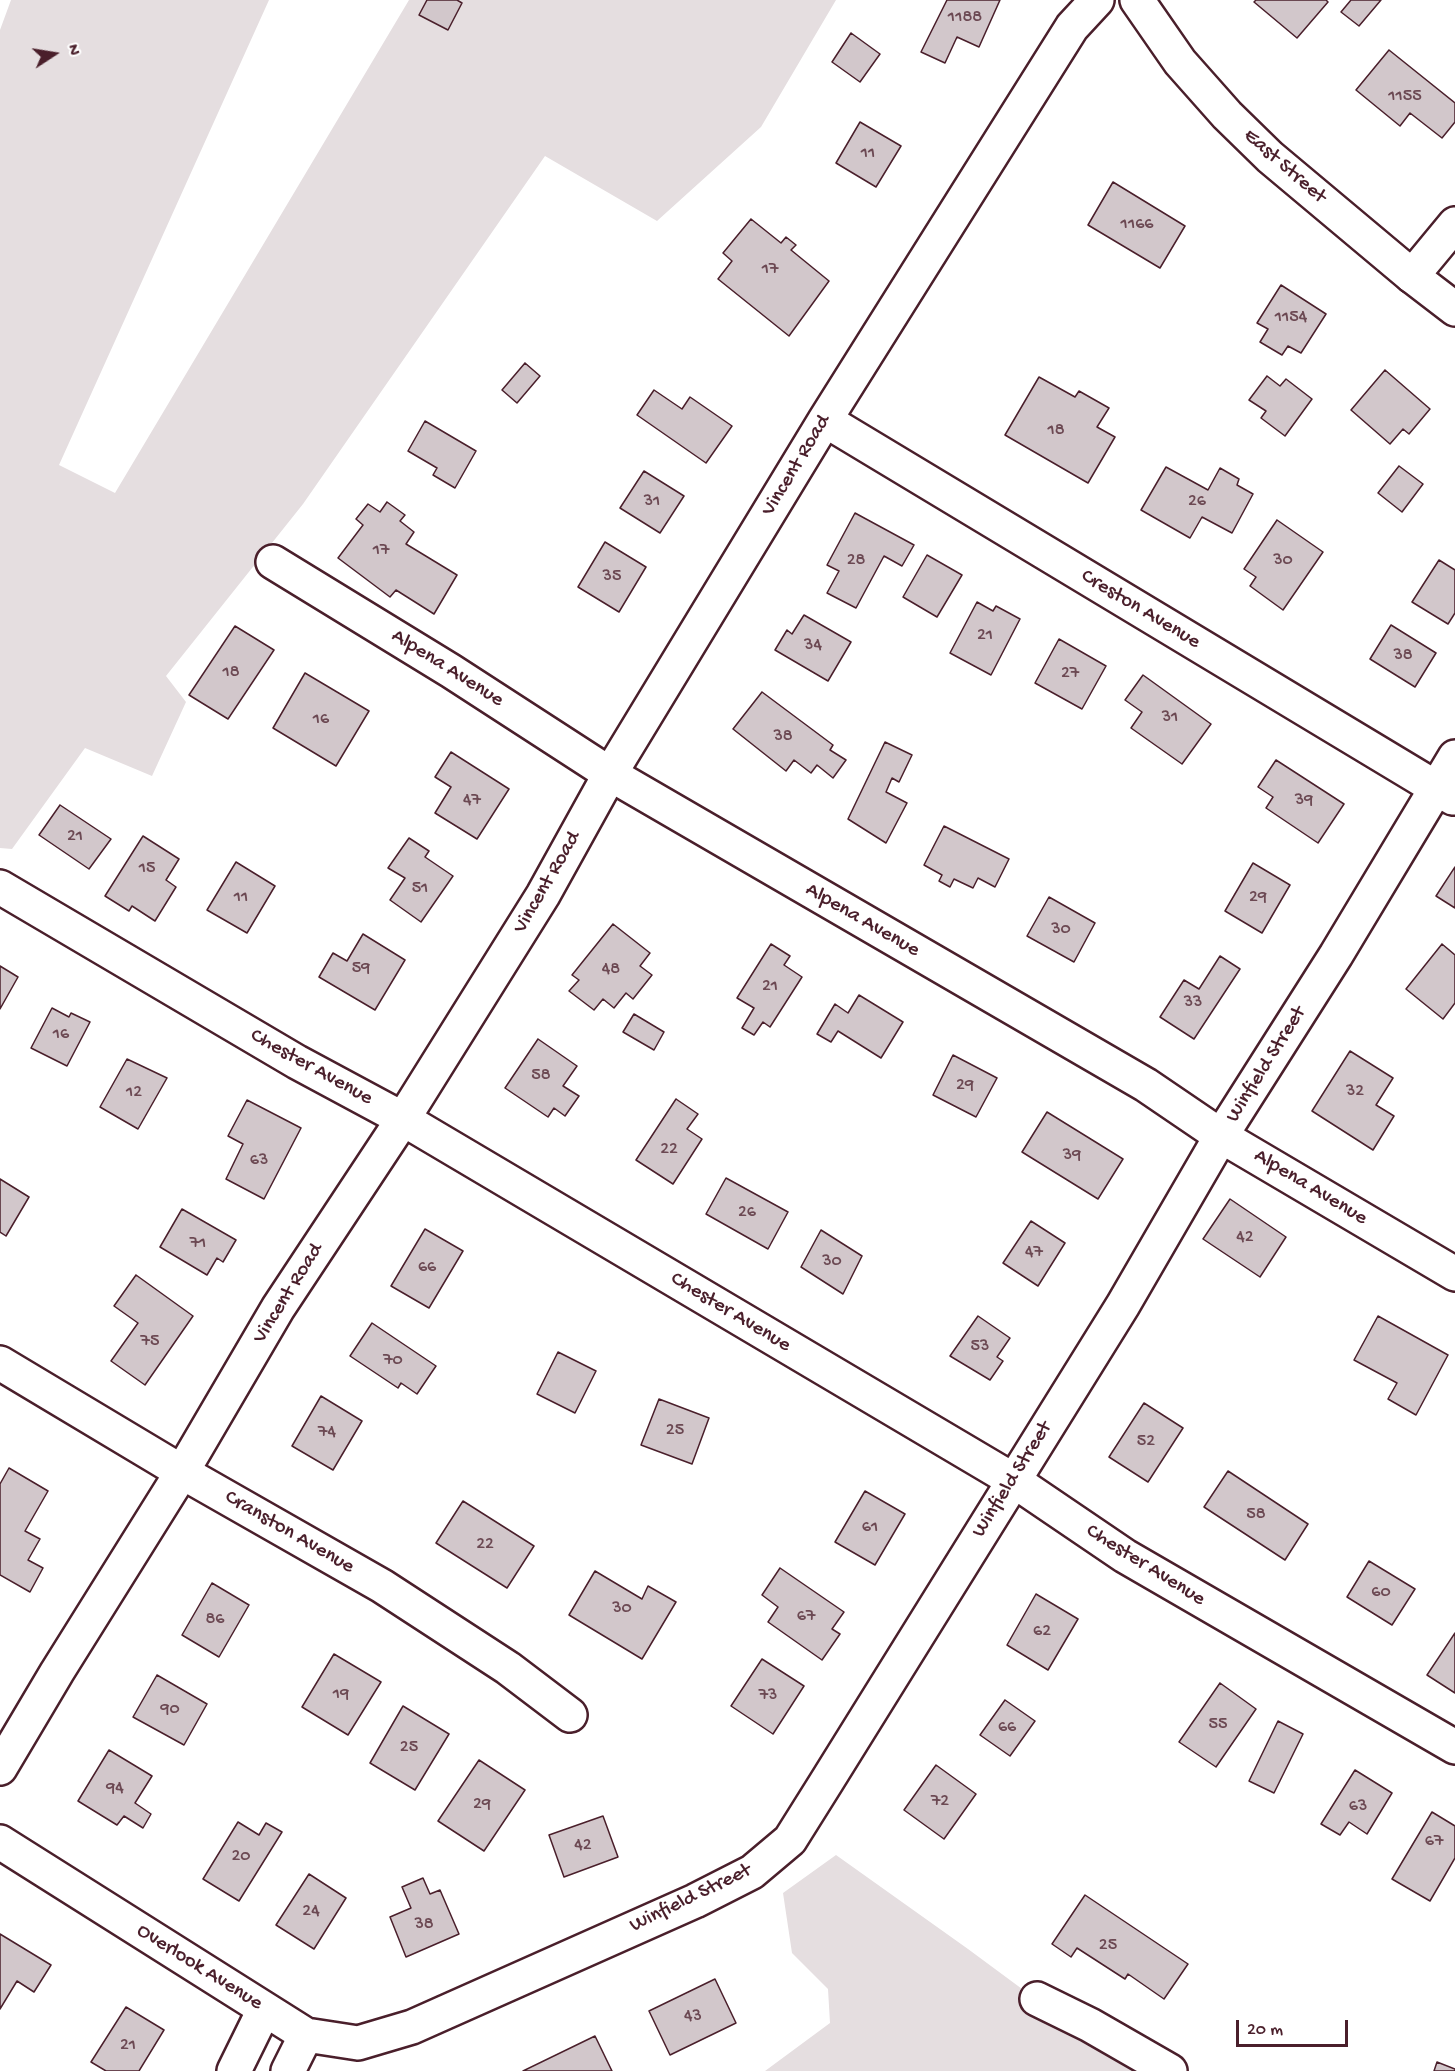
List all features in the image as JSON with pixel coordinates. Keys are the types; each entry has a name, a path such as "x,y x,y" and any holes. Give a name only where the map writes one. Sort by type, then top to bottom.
{"street":[{"name":"Vincent Road","path":"0,1768 63,1662 182,1472 278,1308 403,1119 543,895 610,774 825,420 1072,27 1097,0"},
{"name":"East Street","path":"1137,0 1180,62 1227,116 1270,157 1412,276 1455,309"},
{"path":"1412,276 1455,224"},
{"name":"Creston Avenue","path":"825,420 1445,794"},
{"name":"Alpena Avenue","path":"273,562 451,671 610,774 1146,1085 1221,1136 1455,1274"},
{"name":"Winfield Street","path":"412,2027 695,1901 752,1872 790,1840 1123,1305 1221,1136 1336,954 1445,794 1455,757"},
{"name":"Chester Avenue","path":"0,887 297,1062 403,1119 1013,1480 1125,1556 1455,1747"},
{"name":"Cranston Avenue","path":"0,1363 182,1472 382,1586 508,1668 570,1715"},
{"name":"Overlook Avenue","path":"0,1842 306,2035 358,2043 412,2027"},
{"path":"1037,1999 1090,2025 1170,2071"},
{"path":"234,2071 264,2010"},
{"path":"288,2071 306,2035"}],"shaded area":[{"path":"11,0 269,0 59,465 115,493 409,0 836,0 761,127 657,221 545,156 303,504 166,676 186,702 152,776 85,748 12,849 0,848 0,30"},
{"path":"836,1855 1133,2071 765,2071 830,2023 828,1989 792,1953 783,1893"}],"building":[{"path":"427,0 457,0 462,3 448,30 419,15"},
{"path":"947,0 1000,0 979,47 957,37 945,63 921,52"},
{"path":"1256,0 1326,0 1328,2 1297,38 1254,2"},
{"path":"1351,0 1381,0 1359,26 1341,12"},
{"path":"851,33 880,54 860,82 832,62"},
{"path":"1389,50 1455,103 1455,122 1442,138 1410,113 1400,126 1356,90"},
{"path":"860,122 901,146 876,187 836,163"},
{"path":"1113,182 1185,226 1160,268 1088,225"},
{"path":"751,219 781,243 786,237 796,245 791,250 829,281 789,336 718,279 732,261 723,253"},
{"path":"1281,285 1326,314 1301,353 1288,346 1282,355 1260,342 1268,329 1257,323"},
{"path":"525,363 540,376 517,403 502,390"},
{"path":"1385,370 1430,409 1409,434 1403,429 1390,444 1351,410"},
{"path":"1267,376 1280,386 1286,379 1312,399 1285,436 1261,418 1266,411 1249,400"},
{"path":"1039,377 1075,397 1079,391 1109,408 1097,427 1115,437 1088,483 1005,435"},
{"path":"654,390 682,409 690,397 732,426 706,463 637,415"},
{"path":"425,421 476,451 455,488 433,475 437,468 408,451"},
{"path":"1399,466 1423,484 1402,512 1378,493"},
{"path":"1166,467 1208,490 1220,468 1239,479 1237,485 1253,494 1232,533 1202,517 1190,538 1141,510"},
{"path":"644,471 684,496 660,533 620,508"},
{"path":"387,502 405,515 400,521 414,532 406,544 457,575 434,614 396,590 390,597 338,558 363,525 356,519 368,504 380,512"},
{"path":"855,513 914,545 902,566 884,556 856,608 827,593 839,571 827,565"},
{"path":"1277,520 1323,552 1283,610 1250,586 1256,577 1244,569"},
{"path":"605,542 646,567 619,612 578,587"},
{"path":"927,555 962,575 937,617 903,597"},
{"path":"1439,560 1455,570 1455,613 1448,624 1412,602"},
{"path":"977,602 993,611 996,606 1020,619 991,675 950,653"},
{"path":"804,615 851,642 828,681 775,650 787,630 792,634"},
{"path":"1391,625 1436,653 1415,687 1370,659"},
{"path":"235,626 274,650 228,719 189,695"},
{"path":"1059,639 1106,666 1082,709 1035,683"},
{"path":"305,673 369,711 336,766 273,728"},
{"path":"1143,675 1211,724 1182,764 1131,728 1142,712 1125,700"},
{"path":"762,692 833,745 830,750 846,760 833,778 817,765 811,773 794,760 786,771 733,729"},
{"path":"885,742 912,755 899,782 892,778 886,792 907,803 886,843 848,819"},
{"path":"451,752 509,789 477,839 435,813 451,787 435,777"},
{"path":"1276,760 1344,804 1318,843 1266,808 1273,797 1258,787"},
{"path":"60,805 111,839 89,869 39,835"},
{"path":"944,826 1009,859 995,887 978,878 973,888 954,879 950,887 939,881 942,875 924,865"},
{"path":"143,836 179,859 166,880 176,887 155,921 132,906 129,911 105,896"},
{"path":"409,838 429,851 425,857 453,876 421,922 390,900 405,878 388,868"},
{"path":"236,862 275,886 247,933 207,910"},
{"path":"1253,863 1290,885 1262,933 1225,911"},
{"path":"1455,867 1455,908 1436,896"},
{"path":"1049,897 1095,923 1074,962 1027,936"},
{"path":"613,924 650,953 640,966 652,975 633,999 626,993 614,1008 603,999 594,1010 569,991 579,980 572,975"},
{"path":"363,934 405,960 375,1010 319,977 333,953 347,961"},
{"path":"771,944 790,956 784,965 802,977 770,1027 763,1022 754,1035 742,1028 754,1008 737,998"},
{"path":"1442,944 1455,955 1455,1003 1443,1019 1406,989"},
{"path":"1220,956 1240,969 1194,1039 1160,1017 1184,980 1199,989"},
{"path":"0,966 18,977 0,1009"},
{"path":"859,995 903,1022 881,1058 838,1031 831,1042 817,1034 835,1004 848,1013"},
{"path":"52,1008 69,1017 71,1013 90,1022 67,1066 31,1048"},
{"path":"634,1014 664,1032 654,1050 623,1032"},
{"path":"538,1039 577,1066 563,1086 579,1096 565,1116 554,1108 548,1117 505,1088"},
{"path":"1350,1051 1393,1078 1376,1105 1394,1116 1373,1150 1312,1111"},
{"path":"953,1055 997,1078 976,1117 933,1095"},
{"path":"127,1059 167,1078 138,1129 100,1107"},
{"path":"676,1099 698,1114 687,1129 702,1139 673,1184 636,1160"},
{"path":"247,1100 301,1128 264,1199 226,1179 243,1144 228,1136"},
{"path":"1047,1112 1123,1159 1098,1199 1022,1152"},
{"path":"726,1178 788,1212 768,1249 706,1214"},
{"path":"0,1179 29,1197 6,1236 0,1232"},
{"path":"1230,1199 1286,1237 1260,1277 1203,1239"},
{"path":"182,1209 236,1240 223,1262 217,1258 207,1275 160,1247"},
{"path":"1031,1221 1065,1243 1038,1286 1003,1263"},
{"path":"425,1229 463,1251 429,1308 391,1286"},
{"path":"821,1230 862,1256 843,1294 801,1267"},
{"path":"136,1275 193,1316 145,1385 111,1361 138,1323 114,1306"},
{"path":"978,1316 1010,1338 997,1357 1003,1361 990,1380 950,1356"},
{"path":"1378,1316 1448,1355 1416,1415 1388,1399 1397,1383 1354,1360"},
{"path":"372,1323 436,1366 417,1394 401,1383 398,1388 350,1356"},
{"path":"558,1352 596,1371 575,1413 537,1394"},
{"path":"321,1396 362,1421 333,1470 292,1446"},
{"path":"659,1399 709,1418 692,1464 641,1445"},
{"path":"1144,1403 1183,1428 1148,1482 1109,1457"},
{"path":"9,1468 48,1491 25,1531 40,1539 28,1560 43,1568 30,1592 0,1575 0,1484"},
{"path":"1228,1471 1308,1524 1285,1560 1204,1507"},
{"path":"865,1491 905,1514 875,1565 835,1542"},
{"path":"463,1501 534,1546 507,1588 436,1543"},
{"path":"1369,1561 1415,1589 1392,1625 1347,1597"},
{"path":"780,1568 844,1612 832,1629 840,1634 822,1660 768,1622 778,1607 762,1595"},
{"path":"595,1571 642,1599 648,1586 676,1602 642,1659 569,1615"},
{"path":"212,1583 249,1605 219,1657 182,1635"},
{"path":"1036,1594 1078,1619 1048,1670 1007,1645"},
{"path":"1455,1633 1455,1693 1427,1675"},
{"path":"334,1654 381,1682 348,1735 302,1707"},
{"path":"762,1659 804,1686 773,1734 731,1706"},
{"path":"157,1675 207,1704 184,1745 133,1717"},
{"path":"1220,1683 1256,1709 1216,1767 1179,1742"},
{"path":"1005,1700 1035,1721 1010,1756 980,1735"},
{"path":"403,1706 449,1734 415,1790 370,1763"},
{"path":"1278,1721 1303,1734 1274,1793 1249,1781"},
{"path":"109,1750 152,1776 135,1803 151,1814 143,1828 124,1816 117,1825 78,1801"},
{"path":"479,1760 525,1790 484,1851 438,1821"},
{"path":"936,1765 976,1794 944,1839 904,1810"},
{"path":"1355,1770 1392,1793 1367,1834 1349,1822 1340,1835 1321,1824"},
{"path":"1432,1812 1455,1826 1455,1858 1430,1901 1392,1879"},
{"path":"603,1816 618,1857 564,1877 549,1835"},
{"path":"238,1822 259,1835 266,1823 282,1832 239,1901 203,1879"},
{"path":"309,1874 346,1898 314,1949 276,1925"},
{"path":"423,1878 430,1894 440,1890 459,1934 406,1957 390,1917 411,1908 402,1887"},
{"path":"1085,1895 1188,1964 1164,1999 1128,1974 1125,1979 1077,1948 1071,1957 1052,1944"},
{"path":"0,1934 51,1965 34,1992 17,1981 0,2009"},
{"path":"715,1979 736,2023 670,2055 649,2011"},
{"path":"126,2007 164,2030 139,2071 106,2071 91,2062"},
{"path":"595,2036 612,2071 523,2071"},
{"path":"1437,2062 1455,2069 1455,2071 1434,2071"}]}
